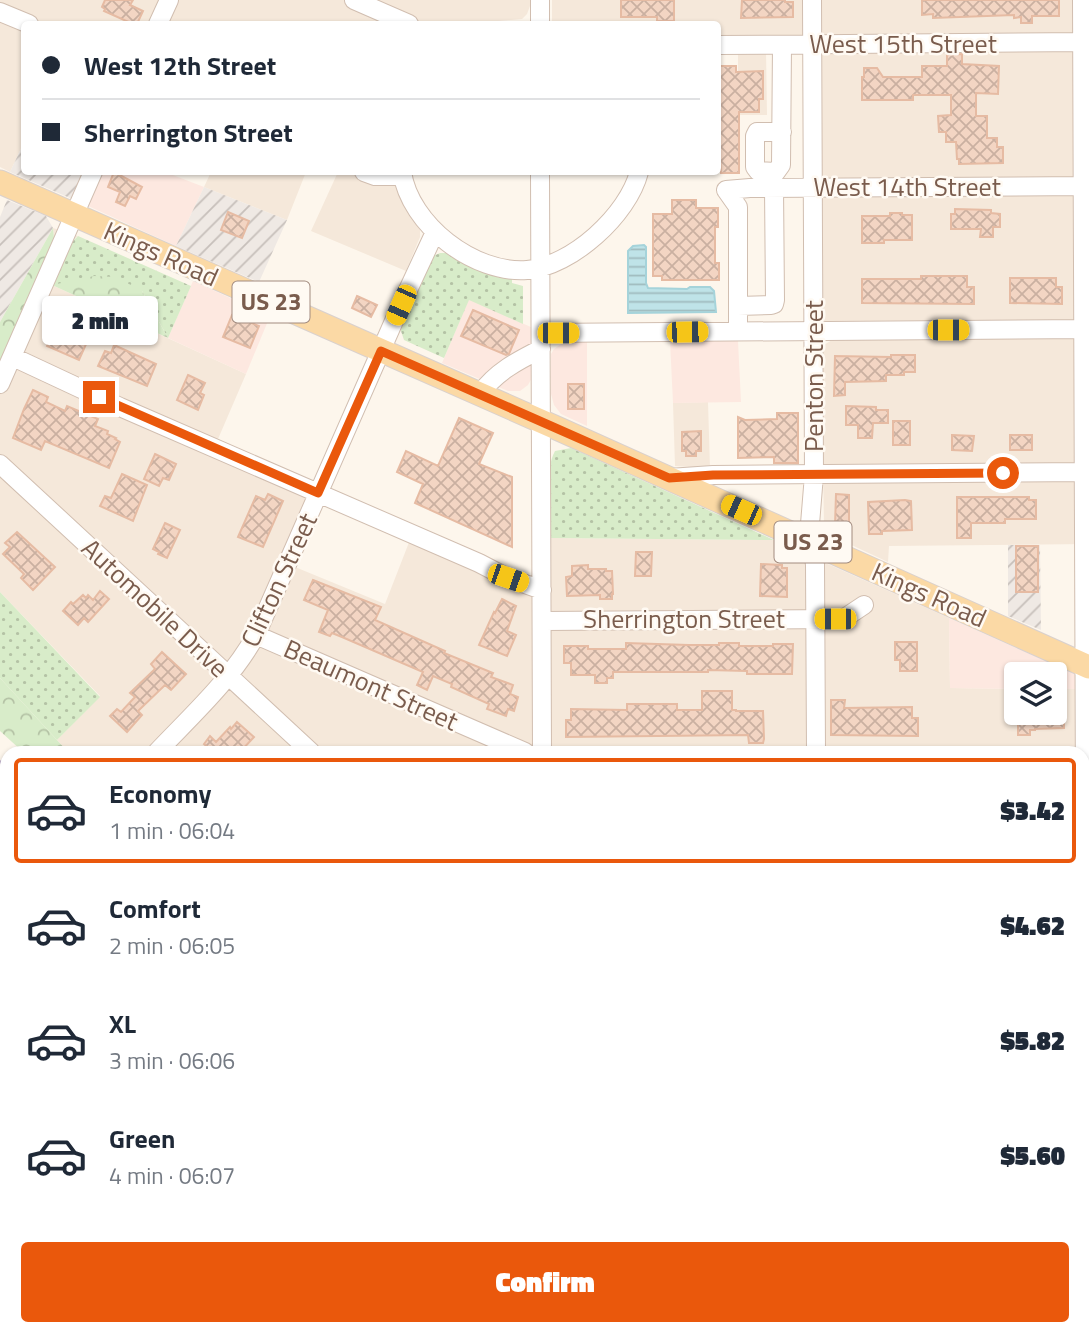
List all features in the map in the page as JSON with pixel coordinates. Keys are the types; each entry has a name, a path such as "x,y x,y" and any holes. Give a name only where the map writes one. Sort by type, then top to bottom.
{"main road":[{"name":"Kings Road","path":"0,182 542,421 1086,666"}],"street":[{"path":"160,21 169,0"},
{"path":"354,0 402,21"},
{"path":"540,0 540,21"},
{"name":"Penton Street","path":"812,0 814,475 810,524 815,565 816,746"},
{"path":"1082,0 1086,42 1086,746"},
{"path":"0,12 22,21"},
{"name":"West 15th Street","path":"721,45 1086,42"},
{"path":"782,45 782,132"},
{"path":"0,384 92,175"},
{"path":"402,175 411,199 425,221 451,245 496,266 525,270 541,268 587,243 629,198 638,175"},
{"path":"540,175 542,746"},
{"name":"West 14th Street","path":"738,306 738,206 726,190 1086,186"},
{"path":"738,331 738,306 774,304 774,188"},
{"name":"Clifton Street","path":"163,746 229,676 257,635 435,232"},
{"path":"480,394 490,380 541,341 738,331 1086,330"},
{"path":"13,357 508,578 542,590"},
{"name":"Automobile Drive","path":"0,464 305,746"},
{"path":"669,478 713,475 1086,472"},
{"name":"Sherrington Street","path":"543,621 843,619 864,605"},
{"name":"Beaumont Street","path":"257,635 511,746"}],"shaded area":[{"path":"0,0 530,0 527,14 522,19 498,21 21,21 21,148 10,172 0,167"},
{"path":"552,0 1089,0 1089,320 806,321 805,55 799,51 766,51 767,115 738,115 738,51 721,51 721,21 552,21"},
{"path":"21,148 21,175 101,175 86,205 10,172"},
{"path":"101,175 173,175 204,187 176,246 86,205"},
{"path":"210,175 305,175 287,220 204,187"},
{"path":"337,175 398,175 404,201 420,227 420,237 406,271 311,231"},
{"path":"204,187 287,220 259,282 176,246"},
{"path":"7,200 46,216 53,228 0,322 0,217"},
{"path":"53,228 78,236 72,241 52,285 246,374 218,439 325,488 295,567 385,604 415,527 550,586 550,538 774,540 949,618 950,688 1004,689 1004,725 1067,725 1067,689 1077,689 1082,746 62,746 57,740 100,696 0,592 0,361 54,238"},
{"path":"193,281 270,316 246,374 168,338"},
{"path":"469,299 533,328 533,376 528,385 520,391 508,391 442,363"},
{"path":"1089,338 1089,544 889,546 888,562 830,535 824,524 821,352 824,345 832,340"},
{"path":"587,341 587,426 561,414 554,405 551,394 551,354 564,342"},
{"path":"670,341 738,341 741,402 673,403"},
{"path":"708,402 710,468 675,466 673,403"},
{"path":"1008,545 1040,545 1041,630 1008,616"},
{"path":"949,618 1048,662 1004,662 1004,689 950,688"},
{"path":"1067,671 1077,675 1077,689 1067,689"}],"green space":[{"path":"53,228 54,238 0,361 0,322"},
{"path":"78,236 191,286 168,338 142,291 52,285"},
{"path":"449,253 512,278 512,283 523,286 523,324 469,300 444,358 404,340 401,323 431,257"},
{"path":"94,276 116,277 142,291 168,338 52,285"},
{"path":"571,448 774,540 550,538 549,481 552,459 555,451"},
{"path":"0,592 100,697 57,740 0,678"},
{"path":"0,678 62,746 16,746 0,731"}],"water":[{"path":"644,245 648,288 710,287 714,291 716,312 628,313 628,251 633,246"}],"building":[{"path":"105,0 133,0 130,5 143,11 138,21 126,21 104,11 102,7"},
{"path":"621,0 674,0 674,21 657,21 657,17 621,17"},
{"path":"742,0 793,2 793,17 741,18"},
{"path":"922,0 1059,0 1059,16 1032,16 1032,23 1021,23 1021,17 1014,18 1014,15 933,18 933,14 922,15"},
{"path":"962,54 962,64 999,66 998,94 976,93 976,116 987,116 987,138 997,138 997,147 1003,147 1003,163 959,164 956,142 946,142 946,132 939,132 938,116 951,115 951,95 913,95 913,100 862,100 864,68 877,68 883,77 922,77 922,66 947,66 947,55"},
{"path":"721,66 736,66 736,72 763,71 763,99 759,99 759,112 739,112 739,173 721,173"},
{"path":"113,175 120,175 142,187 136,199 130,196 125,206 116,202 120,192 108,187"},
{"path":"672,200 696,200 696,208 718,208 715,263 719,263 719,280 662,280 662,276 653,276 653,214 672,214"},
{"path":"955,209 991,210 991,213 1000,214 1000,227 993,227 993,237 980,237 981,229 951,229 951,214 955,214"},
{"path":"228,212 249,221 242,238 221,230"},
{"path":"890,213 912,215 912,240 862,243 862,216 890,216"},
{"path":"921,276 967,276 967,287 974,287 974,304 862,303 862,279 921,279"},
{"path":"1010,278 1056,278 1056,287 1062,287 1062,304 1010,303"},
{"path":"357,296 377,305 371,317 352,308"},
{"path":"72,304 99,315 79,360 47,346 54,329 60,332"},
{"path":"473,310 519,330 509,354 461,336"},
{"path":"232,315 259,326 250,348 223,337"},
{"path":"114,345 156,364 147,386 98,366 105,351 111,353"},
{"path":"915,355 915,372 886,375 886,381 845,382 845,395 834,396 835,356"},
{"path":"188,375 205,383 200,393 204,395 198,410 177,400"},
{"path":"568,384 584,384 584,409 568,409"},
{"path":"33,390 48,397 46,402 65,411 67,406 98,419 95,426 108,431 107,434 120,442 109,468 45,441 41,450 13,438"},
{"path":"846,406 888,410 888,423 873,423 872,438 858,438 858,425 846,425"},
{"path":"777,413 798,413 798,463 774,463 774,457 738,458 738,417 745,420 777,419"},
{"path":"459,418 493,433 479,464 512,477 512,547 415,503 423,484 397,472 406,451 438,466"},
{"path":"893,421 910,421 910,445 893,445"},
{"path":"701,431 701,451 696,451 696,456 686,456 686,451 682,451 682,432"},
{"path":"952,435 974,436 972,451 952,450"},
{"path":"1010,435 1032,435 1032,450 1010,450"},
{"path":"155,454 176,464 169,480 163,478 159,486 144,479"},
{"path":"122,474 147,485 133,521 100,506 105,496 111,498"},
{"path":"268,494 283,501 263,547 238,537 256,496 265,500"},
{"path":"836,494 849,495 849,526 835,525"},
{"path":"957,497 1029,497 1029,500 1036,500 1036,519 971,523 971,538 957,538"},
{"path":"911,501 912,530 869,534 868,502"},
{"path":"165,523 180,530 167,558 153,549"},
{"path":"17,532 55,567 33,590 21,578 24,574 3,554 10,547 5,543"},
{"path":"1016,546 1038,546 1038,592 1016,592"},
{"path":"636,552 652,552 651,576 635,576"},
{"path":"761,564 782,565 782,568 787,568 787,597 760,596"},
{"path":"588,565 588,569 612,571 612,599 600,599 600,595 567,596 566,577 572,576 572,566"},
{"path":"313,580 381,607 375,620 493,673 491,677 513,685 510,694 518,697 514,711 508,709 506,716 487,709 489,704 433,676 427,690 417,685 423,672 332,633 330,636 319,632 328,610 304,600"},
{"path":"100,591 109,599 88,622 84,618 78,625 63,611 83,595 86,598 88,595 93,600"},
{"path":"502,599 516,606 507,631 516,635 507,656 479,645"},
{"path":"895,642 917,642 917,671 900,671 900,660 895,660"},
{"path":"626,643 739,643 739,646 793,644 792,674 747,674 747,671 708,670 613,672 613,678 607,678 607,683 595,683 595,675 571,675 571,663 564,663 564,646 626,649"},
{"path":"162,652 186,674 171,690 165,685 138,711 142,715 127,732 110,716 117,709 121,712 135,697 130,693 155,669 151,664"},
{"path":"702,691 732,691 732,710 763,711 763,743 749,743 748,735 566,737 566,720 571,720 571,709 627,710 627,704 677,704 677,710 702,710"},
{"path":"831,700 845,700 844,708 912,707 912,718 918,718 918,736 831,735"},
{"path":"237,722 254,737 246,746 204,744 210,736 216,742 230,727 231,729"},
{"path":"1018,725 1064,725 1064,728 1035,729 1030,730 1030,735 1018,735"}],"route":[{"path":"99,397 318,493 381,351 669,478 713,475 1003,473"}]}
